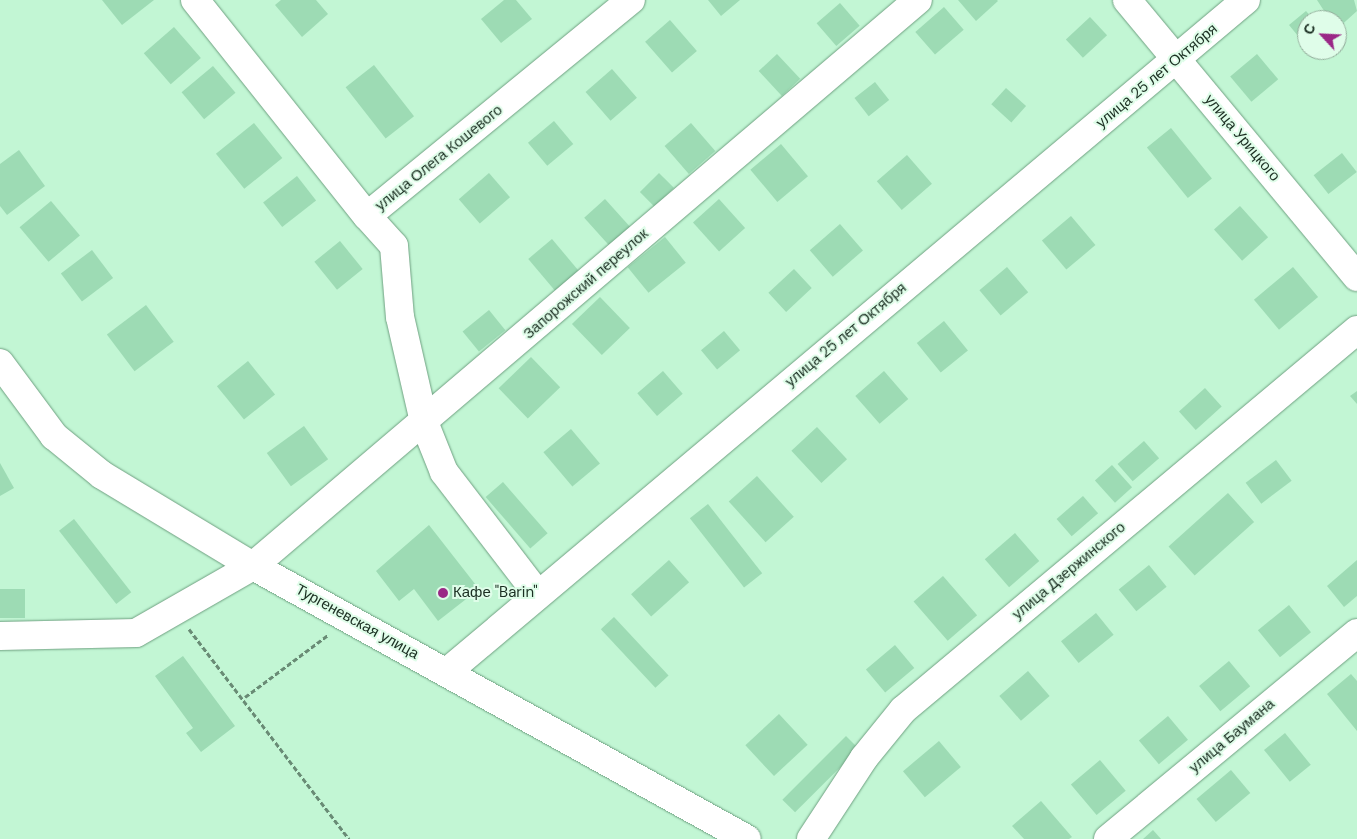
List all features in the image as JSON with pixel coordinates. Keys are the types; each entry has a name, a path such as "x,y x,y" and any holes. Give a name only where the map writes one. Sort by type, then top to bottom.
{"street":[{"name":"улица Олега Кошевого","path":"195,0 367,216 631,0"},
{"name":"Запорожский переулок","path":"0,636 136,633 253,566 918,0"},
{"name":"улица Урицкого","path":"1127,0 1178,59 1357,277"},
{"name":"улица 25 лет Октября","path":"446,672 536,592 1178,59 1246,0"},
{"path":"367,216 394,246 400,317 424,422 444,472 536,592"},
{"name":"улица Дзержинского","path":"811,839 864,758 904,710 1357,330"},
{"name":"Тургеневская улица","path":"0,363 54,436 102,475 253,566 351,618 747,839"},
{"name":"улица Баумана","path":"1108,839 1357,633"}],"path":[{"path":"174,610 245,697 349,839"},
{"path":"245,697 351,618"}],"building":[{"path":"102,0 154,0 122,25"},
{"path":"281,0 316,0 328,14 302,37 275,5"},
{"path":"504,0 516,0 532,19 501,43 481,19"},
{"path":"708,0 740,0 721,16"},
{"path":"958,0 997,0 998,1 976,21"},
{"path":"1317,0 1354,0 1357,11 1347,20 1347,10 1324,10"},
{"path":"840,3 860,26 836,46 817,23"},
{"path":"944,7 964,30 935,55 915,32"},
{"path":"1090,17 1107,35 1083,58 1066,40"},
{"path":"1297,18 1297,35 1289,25"},
{"path":"670,20 697,51 672,73 645,42"},
{"path":"174,27 201,58 171,84 144,53"},
{"path":"777,54 800,79 782,96 759,71"},
{"path":"1257,54 1278,79 1251,102 1230,76"},
{"path":"374,65 414,116 386,138 346,87"},
{"path":"213,66 235,93 204,119 182,92"},
{"path":"612,69 637,98 611,121 586,92"},
{"path":"875,82 889,100 869,116 855,98"},
{"path":"1006,88 1026,106 1011,122 991,104"},
{"path":"554,121 573,144 547,166 528,143"},
{"path":"254,123 282,158 244,189 216,154"},
{"path":"691,123 715,151 689,174 665,146"},
{"path":"1171,128 1212,179 1188,198 1147,148"},
{"path":"781,144 808,176 777,202 750,170"},
{"path":"19,150 45,186 7,215 0,206 0,164"},
{"path":"1342,153 1357,172 1328,194 1314,175"},
{"path":"907,155 932,184 902,210 877,181"},
{"path":"489,173 510,197 480,223 459,199"},
{"path":"659,173 674,188 655,207 640,192"},
{"path":"297,176 316,200 282,227 263,202"},
{"path":"605,199 630,227 610,246 584,218"},
{"path":"719,199 745,228 719,251 693,222"},
{"path":"51,201 80,235 49,262 20,227"},
{"path":"1240,206 1268,237 1242,261 1214,229"},
{"path":"1071,216 1095,245 1066,270 1042,240"},
{"path":"840,224 863,250 833,277 810,250"},
{"path":"665,237 686,263 648,293 628,267"},
{"path":"552,239 580,272 556,292 528,259"},
{"path":"340,241 363,269 337,290 314,262"},
{"path":"92,250 113,278 82,301 61,273"},
{"path":"1007,267 1028,292 1001,315 979,290"},
{"path":"1293,267 1318,297 1279,330 1254,300"},
{"path":"794,269 812,288 786,312 768,293"},
{"path":"600,297 630,328 602,355 572,324"},
{"path":"146,305 174,342 135,371 107,334"},
{"path":"489,310 505,330 479,352 463,331"},
{"path":"944,321 968,351 941,373 917,343"},
{"path":"724,331 740,350 717,369 701,350"},
{"path":"531,357 560,387 528,418 499,388"},
{"path":"248,361 275,394 244,420 217,386"},
{"path":"663,371 683,394 657,416 637,393"},
{"path":"884,371 908,399 880,424 855,396"},
{"path":"1205,388 1222,407 1196,430 1179,411"},
{"path":"1357,391 1357,404 1350,396"},
{"path":"304,426 328,459 291,486 267,453"},
{"path":"817,427 847,459 821,483 791,451"},
{"path":"571,429 600,463 572,487 543,452"},
{"path":"1144,441 1159,458 1133,481 1118,464"},
{"path":"1276,460 1292,481 1261,504 1246,483"},
{"path":"0,463 14,488 0,496"},
{"path":"1112,465 1132,487 1115,503 1095,480"},
{"path":"757,476 794,517 766,542 729,501"},
{"path":"503,482 548,533 530,548 486,497"},
{"path":"1228,493 1254,522 1195,576 1169,547"},
{"path":"1083,496 1098,513 1072,536 1057,519"},
{"path":"708,504 762,573 744,588 690,518"},
{"path":"74,519 131,592 116,604 59,531"},
{"path":"429,525 479,589 438,621 414,589 399,601 376,571"},
{"path":"1015,533 1039,561 1009,587 985,559"},
{"path":"669,560 689,582 651,616 631,594"},
{"path":"1357,560 1357,596 1344,607 1327,586"},
{"path":"1149,565 1167,587 1136,611 1119,590"},
{"path":"943,576 977,615 948,641 914,602"},
{"path":"0,589 25,589 25,618 0,618"},
{"path":"1289,605 1311,632 1280,657 1258,630"},
{"path":"1096,613 1114,635 1079,663 1061,641"},
{"path":"614,617 669,676 655,688 601,629"},
{"path":"895,645 914,668 885,692 866,669"},
{"path":"183,656 235,726 201,752 186,733 193,728 155,676"},
{"path":"1229,661 1250,686 1220,711 1199,686"},
{"path":"1028,671 1050,696 1021,721 999,696"},
{"path":"1351,674 1357,681 1357,731 1327,694"},
{"path":"779,714 808,745 774,776 745,745"},
{"path":"1168,716 1188,740 1159,764 1139,740"},
{"path":"1285,733 1311,765 1290,782 1264,750"},
{"path":"846,736 859,749 795,812 782,800"},
{"path":"939,741 961,767 925,797 903,771"},
{"path":"1100,760 1126,791 1097,815 1071,784"},
{"path":"1231,770 1250,793 1216,822 1197,799"},
{"path":"1041,801 1072,837 1069,839 1024,839 1012,826"},
{"path":"1153,830 1161,839 1143,839"}],"place":[{"name":"Кафе \"Barin\"","path":"443,593"}]}
